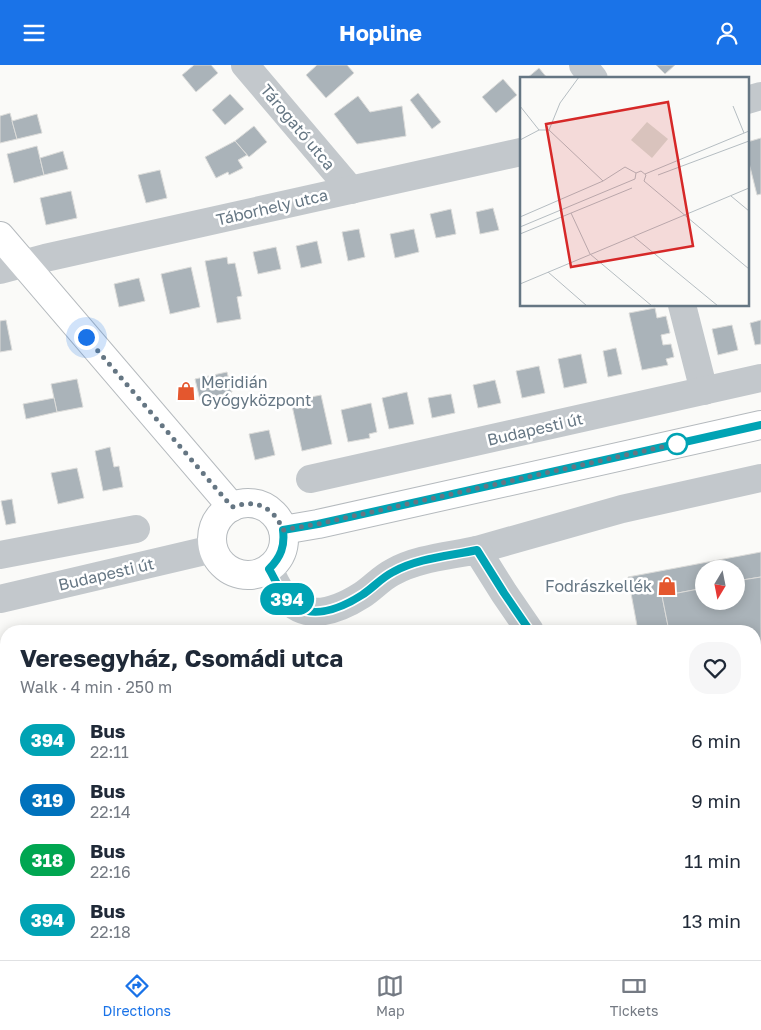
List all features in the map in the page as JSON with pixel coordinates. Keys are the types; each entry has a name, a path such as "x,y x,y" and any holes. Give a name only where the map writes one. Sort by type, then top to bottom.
{"main road":[{"path":"0,236 12,267 232,507"},
{"path":"283,530 318,524 761,425"},
{"path":"242,503 253,503 263,506 279,520 283,530 284,541 277,561 269,569 258,574 236,573 226,568 218,560 213,549 212,533 214,524 219,517 232,507 242,503"}],"street":[{"name":"Tárogató utca","path":"245,65 351,190"},
{"path":"583,65 592,77"},
{"path":"748,100 761,96"},
{"name":"Táborhely utca","path":"12,267 45,258 520,152"},
{"path":"682,306 704,391"},
{"name":"Budapesti út","path":"310,479 761,378"},
{"path":"269,569 283,595 298,608 327,612 364,594 392,572 414,563 477,550 622,509 761,478"},
{"path":"0,555 136,529"},
{"name":"Budapesti út","path":"0,599 213,549"},
{"path":"477,550 526,625"}],"building":[{"path":"194,65 211,65 218,73 196,92 182,75"},
{"path":"317,65 347,65 354,73 326,98 306,75"},
{"path":"656,65 675,65 665,74"},
{"path":"539,68 546,77 528,77"},
{"path":"503,79 517,95 496,113 482,97"},
{"path":"418,93 441,122 432,129 410,100"},
{"path":"230,94 244,109 225,125 212,110"},
{"path":"358,96 370,112 402,106 406,136 357,144 334,114"},
{"path":"10,113 17,139 0,143 0,116"},
{"path":"37,114 42,133 17,139 12,121"},
{"path":"254,126 267,142 249,157 235,141"},
{"path":"761,138 761,194 757,195 748,159 748,142"},
{"path":"235,141 247,155 238,160 243,168 229,175 228,172 216,178 205,157"},
{"path":"37,146 44,175 14,183 7,154"},
{"path":"63,151 68,169 44,175 40,158"},
{"path":"160,170 167,198 146,203 138,175"},
{"path":"71,191 77,218 46,225 40,198"},
{"path":"493,208 499,230 480,234 476,212"},
{"path":"451,209 456,234 436,238 430,214"},
{"path":"359,229 365,257 348,261 342,232"},
{"path":"414,229 419,252 395,258 390,234"},
{"path":"317,241 322,263 301,268 296,246"},
{"path":"276,247 281,269 258,274 253,252"},
{"path":"227,257 228,264 235,263 242,296 237,297 241,319 217,323 205,261"},
{"path":"191,267 200,307 170,314 161,274"},
{"path":"139,278 145,301 119,307 114,284"},
{"path":"655,308 657,318 666,316 670,333 661,335 663,345 671,344 674,357 666,359 668,365 642,370 629,313"},
{"path":"6,320 12,350 0,352 0,321"},
{"path":"761,320 761,344 755,345 750,323"},
{"path":"732,325 738,350 718,355 712,329"},
{"path":"616,348 622,374 608,377 603,351"},
{"path":"581,354 587,383 564,388 558,359"},
{"path":"539,366 545,393 522,398 516,371"},
{"path":"227,372 232,392 200,400 195,379"},
{"path":"77,379 83,407 57,412 51,384"},
{"path":"495,380 501,403 478,408 473,385"},
{"path":"407,392 414,424 389,429 382,398"},
{"path":"451,394 455,413 432,418 428,398"},
{"path":"321,395 332,444 302,451 291,401"},
{"path":"54,398 57,412 26,419 23,404"},
{"path":"371,403 377,432 369,434 370,438 348,442 341,410"},
{"path":"269,430 275,455 255,460 249,434"},
{"path":"110,447 114,467 119,466 123,487 103,491 95,451"},
{"path":"77,468 84,498 58,504 51,473"},
{"path":"12,499 16,523 6,525 1,501"},
{"path":"761,552 761,577 745,580 745,560 718,560"},
{"path":"695,564 695,590 662,596 668,625 637,625 628,577"},
{"path":"761,577 761,625 668,625 662,596 695,590 695,610 745,610 745,580"}],"bus line":[{"name":"394","path":"526,625 477,550 414,563 392,572 364,594 327,612 298,608 287,600 269,569 277,561 282,551 284,541 283,530 318,524 761,425"}],"place":[{"name":"Meridián Gyógyközpont","path":"186,391"},
{"name":"Fodrászkellék","path":"667,586"}],"route":[{"path":"86,337 232,507 242,503 253,503 263,506 279,520 283,530 318,524 684,442 677,444"}]}
